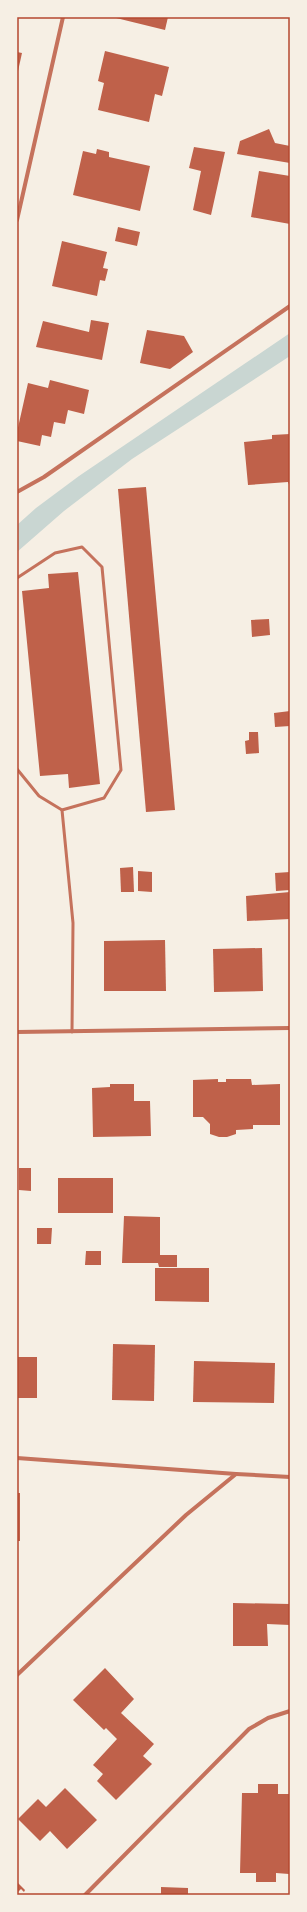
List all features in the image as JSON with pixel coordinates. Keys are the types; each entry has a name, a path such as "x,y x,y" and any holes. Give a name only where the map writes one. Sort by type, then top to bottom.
{"street":[{"path":"17,220 64,17"},
{"path":"17,492 44,477 290,306"},
{"path":"17,1032 290,1028"},
{"path":"17,1458 290,1477"},
{"path":"17,1676 186,1515 236,1474"},
{"path":"85,1895 249,1729 268,1718 290,1711"}],"lane":[{"path":"17,578 55,553 82,547 102,566 121,770 104,798 62,810 38,796 17,770"},
{"path":"62,810 73,923 72,1032"}],"shaded area":[{"path":"290,333 290,356 132,459 64,511 17,552 17,525 36,508 79,476"}],"building":[{"path":"112,17 168,17 165,30"},
{"path":"105,51 169,67 162,96 155,94 149,122 98,110 104,83 98,81"},
{"path":"17,52 22,53 18,71 17,70"},
{"path":"269,129 275,143 290,146 290,163 237,154 240,141"},
{"path":"194,147 225,152 211,215 193,210 201,171 189,168"},
{"path":"97,149 109,152 109,157 150,166 140,211 73,195 83,151 96,154"},
{"path":"259,171 290,176 290,224 251,217"},
{"path":"118,227 140,232 137,246 115,241"},
{"path":"62,241 107,252 103,268 108,269 105,281 100,280 97,296 52,286"},
{"path":"91,320 109,323 102,360 36,347 43,321 89,332"},
{"path":"147,330 184,336 193,352 170,369 140,363"},
{"path":"50,380 89,390 84,414 68,410 65,424 54,422 51,437 42,435 40,446 17,441 17,432 28,383 48,388"},
{"path":"290,434 290,487 288,482 248,485 244,442 272,439 272,435"},
{"path":"146,487 175,810 146,812 118,489"},
{"path":"78,572 100,784 69,788 68,774 40,776 22,591 49,588 48,574"},
{"path":"269,619 270,635 252,637 251,620"},
{"path":"290,711 290,726 275,727 274,713"},
{"path":"249,732 258,732 259,753 246,754 245,741 249,740"},
{"path":"133,867 134,892 121,892 120,868"},
{"path":"138,871 152,872 152,892 138,891"},
{"path":"290,872 290,890 276,891 275,873"},
{"path":"290,892 290,919 247,921 246,896"},
{"path":"165,940 166,991 104,991 104,941"},
{"path":"262,948 263,991 214,992 213,949"},
{"path":"218,1079 218,1082 226,1082 226,1079 251,1079 252,1085 280,1084 280,1125 253,1125 253,1129 236,1130 236,1134 227,1137 219,1137 210,1134 210,1124 203,1117 193,1117 193,1080"},
{"path":"110,1084 134,1084 134,1101 150,1101 151,1136 93,1137 92,1088 110,1087"},
{"path":"19,1168 31,1168 31,1191 19,1190"},
{"path":"58,1178 113,1178 113,1213 58,1213"},
{"path":"124,1216 160,1217 160,1255 177,1255 177,1267 159,1267 158,1263 122,1263"},
{"path":"37,1228 52,1228 51,1244 37,1244"},
{"path":"86,1251 101,1251 101,1265 85,1265"},
{"path":"155,1268 209,1268 209,1302 155,1301"},
{"path":"113,1344 155,1345 154,1401 112,1400"},
{"path":"17,1357 37,1357 37,1398 17,1398"},
{"path":"194,1361 275,1363 274,1403 193,1402"},
{"path":"17,1493 20,1493 20,1541 17,1541"},
{"path":"233,1603 290,1604 290,1625 267,1624 268,1646 233,1646"},
{"path":"105,1668 134,1699 121,1713 154,1744 143,1756 152,1764 116,1800 97,1781 103,1774 93,1765 117,1739 106,1728 104,1730 73,1700"},
{"path":"258,1784 278,1784 278,1794 290,1794 289,1874 276,1873 276,1882 256,1882 256,1873 240,1873 242,1793 258,1793"},
{"path":"65,1788 97,1820 67,1849 50,1831 40,1841 18,1819 38,1799 46,1807"},
{"path":"17,1882 25,1890 24,1892 21,1889 17,1893"},
{"path":"161,1887 188,1888 188,1895 161,1895"}]}
